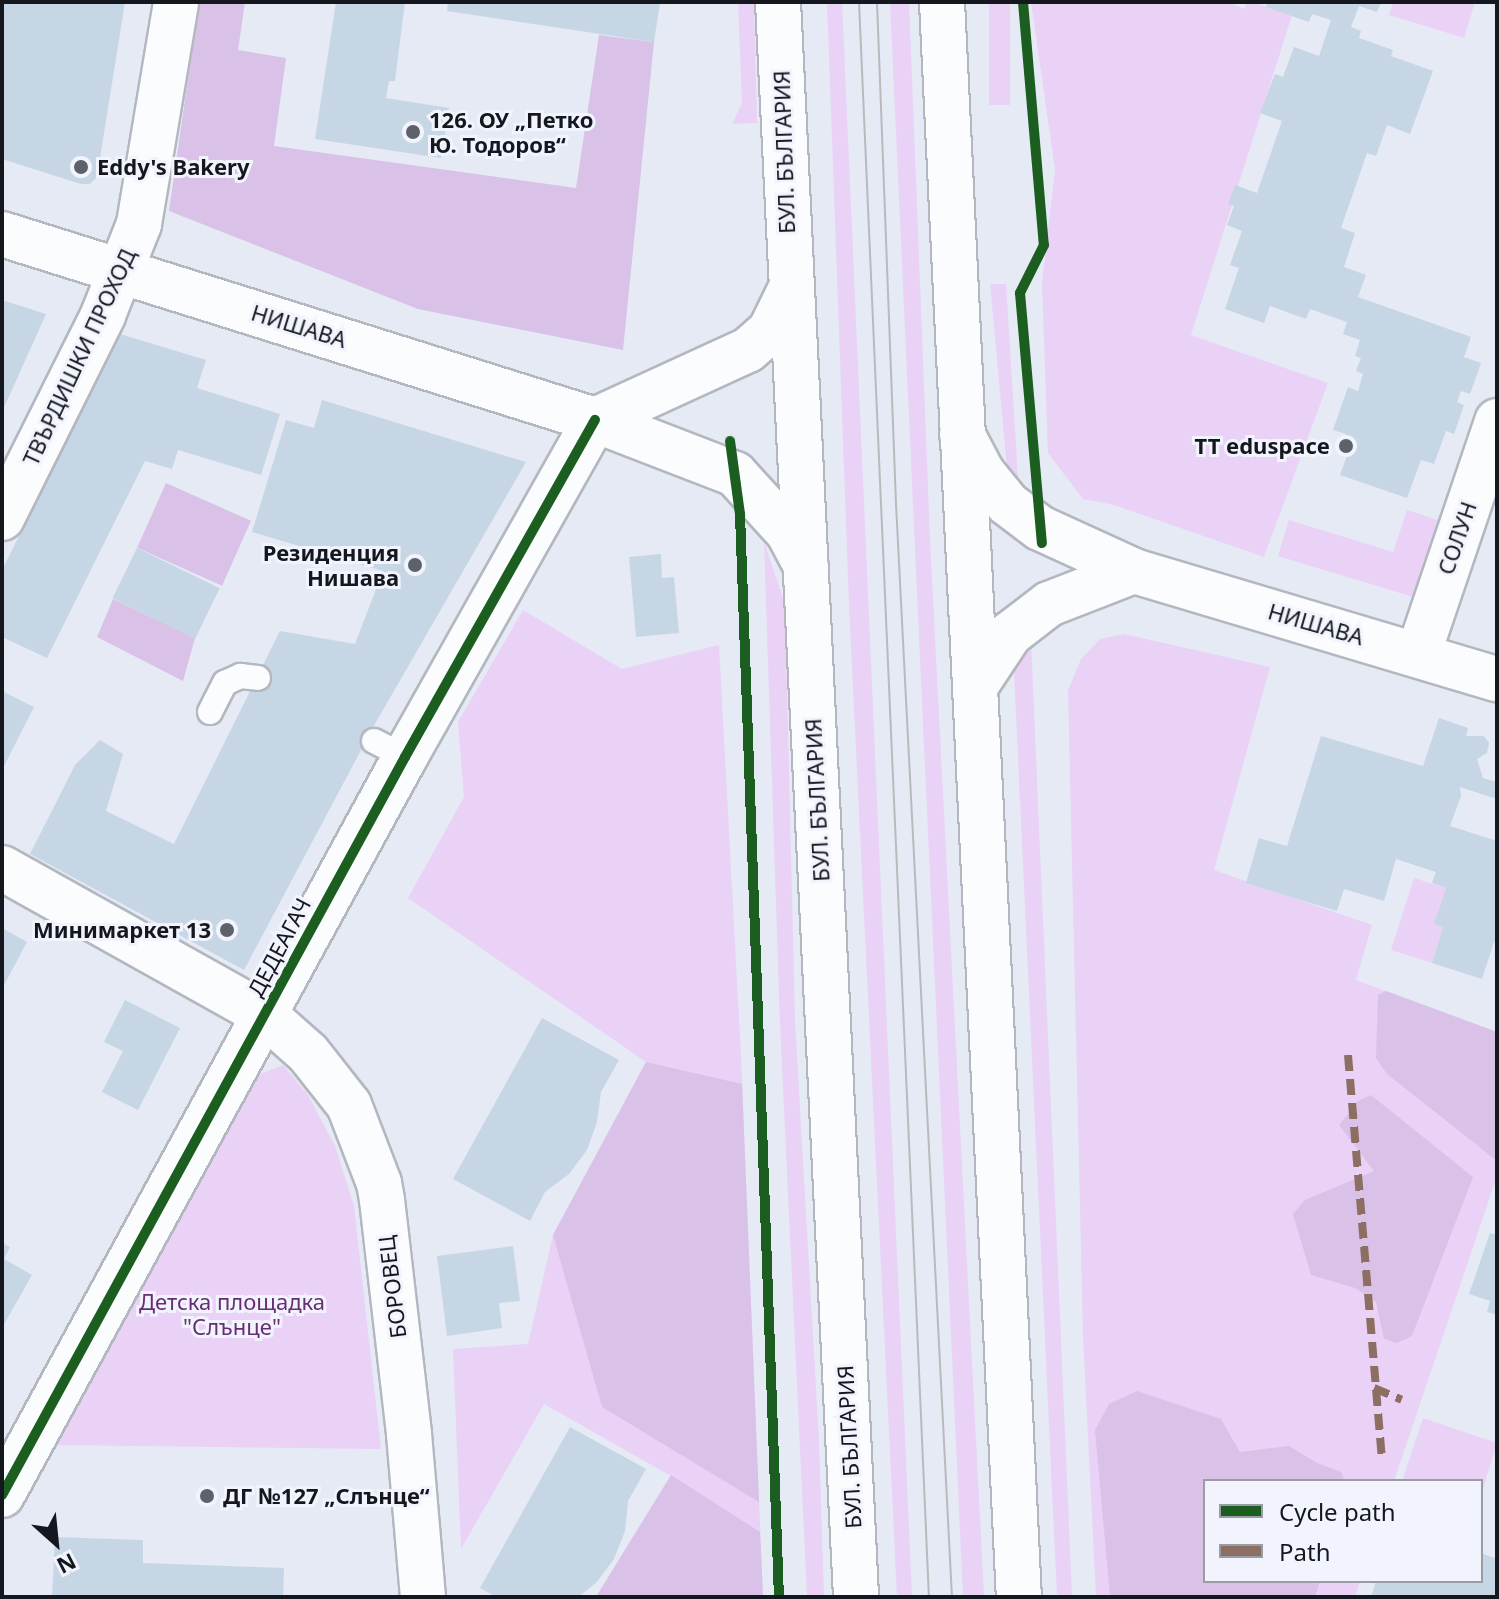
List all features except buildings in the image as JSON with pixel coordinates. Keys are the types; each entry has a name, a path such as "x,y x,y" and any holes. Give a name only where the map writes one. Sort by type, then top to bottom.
{"street":[{"name":"ТВЪРДИШКИ ПРОХОД","path":"2,518 103,315 139,224 176,2"},
{"name":"БУЛ. БЪЛГАРИЯ","path":"778,2 856,1597"},
{"path":"942,2 1019,1597"},
{"name":"НИШАВА","path":"2,234 595,420 735,474 788,532 806,566"},
{"path":"595,420 748,350 770,331 790,290"},
{"name":"ДЕДЕАГАЧ","path":"2,1495 265,1015 390,749 595,420"},
{"name":"СОЛУН","path":"1418,655 1497,421"},
{"name":"НИШАВА","path":"962,434 982,472 1008,504 1040,528 1134,571 1497,679"},
{"path":"975,687 1010,634 1049,604 1134,571"},
{"name":"БОРОВЕЦ","path":"2,868 265,1015 308,1053 349,1105 379,1183 409,1434 423,1597"}],"lane":[{"path":"210,712 225,683 240,676 258,678"}],"green space":[{"path":"738,2 754,2 757,123 732,124 742,103"},
{"path":"827,2 842,2 912,1597 897,1597 849,605"},
{"path":"890,2 909,2 930,539 984,1597 963,1597"},
{"path":"989,2 1010,2 1010,105 989,105"},
{"path":"1031,2 1228,2 1244,9 1247,2 1252,2 1292,15 1191,335 1328,383 1264,557 1114,505 1083,499 1048,453 1042,283 1055,170"},
{"path":"1393,2 1475,2 1464,38 1389,15"},
{"path":"990,284 1006,284 1019,494 1008,478"},
{"path":"1407,510 1447,523 1423,600 1278,556 1289,520 1393,552"},
{"path":"764,542 785,604 795,1021 819,1441 824,1597 807,1597 780,1024"},
{"path":"523,610 622,669 719,645 741,1056 763,1597 596,1597 671,1476 544,1404 461,1549 453,1349 528,1344 553,1235 646,1062 408,898 464,797 458,722"},
{"path":"1124,634 1270,667 1214,870 1372,925 1356,980 1497,1032 1495,1182 1395,1479 1203,1479 1203,1583 1359,1583 1355,1597 1096,1597 1083,1337 1068,690 1081,659 1100,639"},
{"path":"1031,640 1072,1597 1057,1597 1014,671 1019,652"},
{"path":"1414,878 1446,888 1443,927 1432,963 1391,950"},
{"name":"Детска площадка \"Слънце\"","path":"283,1065 308,1095 335,1146 354,1206 381,1449 55,1445 252,1087 260,1074"},
{"path":"1423,1418 1497,1443 1483,1488 1483,1479 1403,1479"}],"shaded area":[{"path":"199,2 245,2 238,50 286,58 274,146 576,188 599,35 654,42 623,350 418,309 169,211"},
{"path":"166,483 251,521 222,586 137,548"},
{"path":"113,599 195,638 183,681 97,637"},
{"path":"1386,991 1497,1032 1497,1161 1387,1074 1376,1058 1378,995"},
{"path":"646,1062 742,1084 759,1502 602,1407 553,1235"},
{"path":"1371,1095 1473,1177 1412,1336 1397,1343 1384,1339 1376,1302 1355,1288 1311,1275 1293,1214 1305,1200 1374,1171 1339,1125 1358,1101"},
{"path":"1137,1391 1221,1419 1240,1452 1289,1446 1317,1463 1341,1472 1344,1479 1203,1479 1203,1583 1319,1583 1315,1597 1110,1597 1095,1430 1109,1404"},
{"path":"671,1475 760,1532 763,1597 596,1597"}],"tram line":[{"path":"859,2 929,1597"},
{"path":"877,2 896,504 952,1597"}],"marked path":[{"path":"1348,1055 1382,1460"},
{"path":"1374,1388 1402,1400"}],"cycle path":[{"path":"1023,2 1044,245 1020,293 1042,543"},
{"path":"2,1495 405,757 595,420"},
{"path":"730,441 740,514 779,1597"}],"place":[{"name":"126. ОУ „Петко Ю. Тодоров“","path":"413,132"},
{"name":"Eddy's Bakery","path":"81,167"},
{"name":"TT eduspace","path":"1346,446"},
{"name":"Резиденция Нишава","path":"415,565"},
{"name":"Минимаркет 13","path":"227,930"},
{"name":"ДГ №127 „Слънце“","path":"207,1496"}]}
